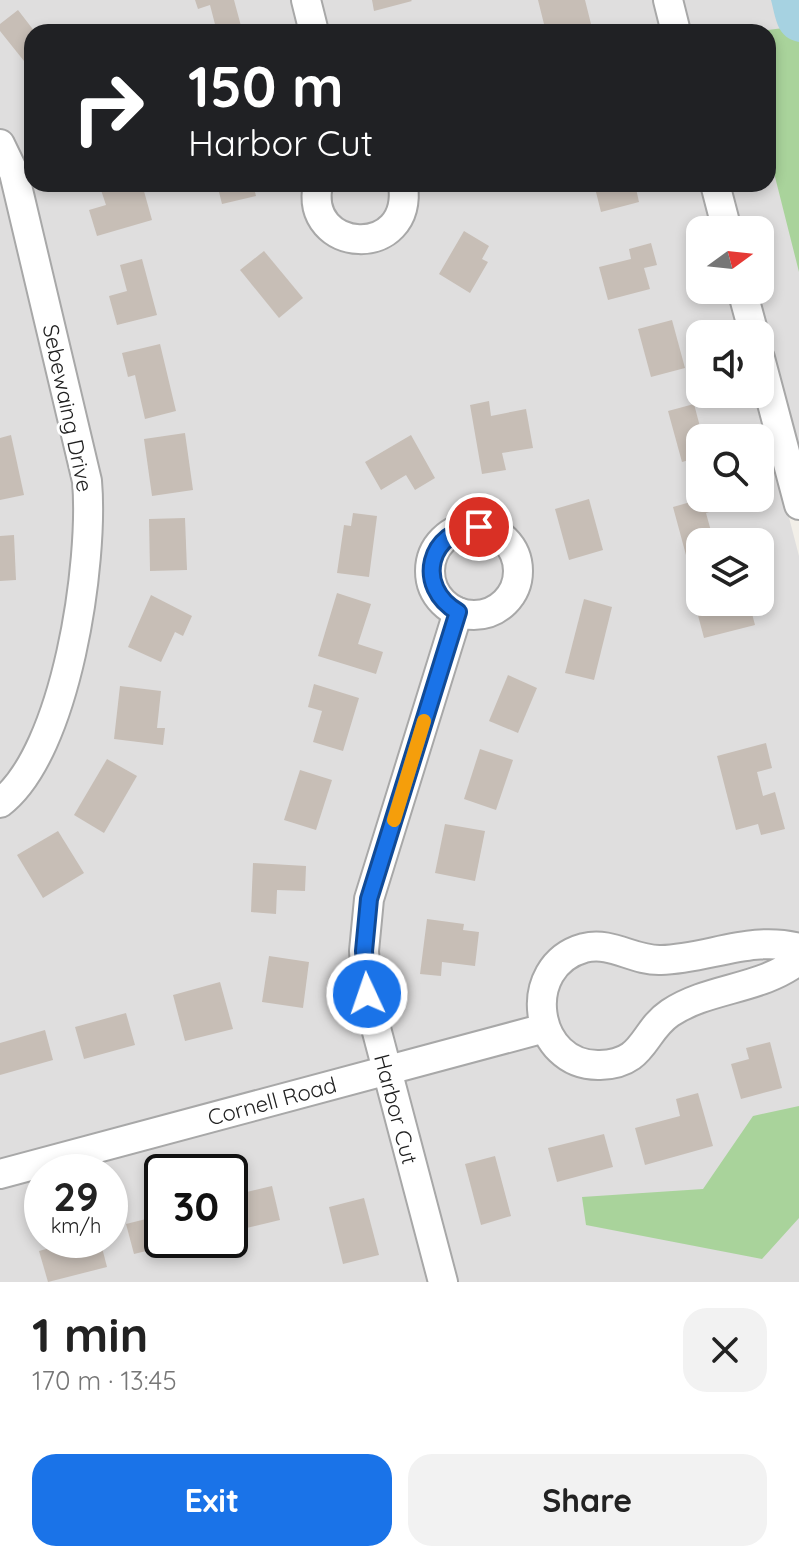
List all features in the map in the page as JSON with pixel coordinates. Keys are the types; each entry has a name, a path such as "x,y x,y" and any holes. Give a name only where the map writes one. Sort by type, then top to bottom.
{"street":[{"path":"306,0 312,24"},
{"path":"668,0 674,24"},
{"name":"Sebewaing Drive","path":"0,144 14,173 87,481 89,510 86,565 60,697 31,768 0,803"},
{"path":"317,192 316,202 321,216 330,228 357,241 372,239 395,224 402,211 403,192"},
{"path":"717,192 723,216"},
{"path":"773,408 799,505"},
{"name":"Harbor Cut","path":"443,1282 367,994 364,951 369,899 458,612"},
{"path":"799,948 760,943 661,960 607,946 578,950 559,962 547,979 541,997 545,1028 559,1048 572,1058 589,1064 619,1062 641,1049 660,1021 680,1007 770,977 799,960"},
{"name":"Cornell Road","path":"0,1174 545,1028"}],"shaded area":[{"path":"0,0 654,0 660,24 24,24 24,192 704,192 710,216 686,216 686,304 734,304 738,320 686,320 686,408 761,408 765,424 686,424 686,512 774,512 774,460 799,556 799,1282 0,1282"},
{"path":"680,0 799,0 799,454 774,359 774,320 764,320 760,304 774,304 774,216 736,216 730,192 776,192 776,24 686,24"}],"green space":[{"path":"799,26 799,272 776,181 776,29"},
{"path":"799,1106 799,1218 762,1259 586,1225 582,1197 703,1189 753,1116"}],"water":[{"path":"771,0 799,0 799,42 782,32"}],"building":[{"path":"195,0 234,0 240,24 215,24 210,5 198,9"},
{"path":"372,0 411,0 412,1 374,11"},
{"path":"538,0 585,0 591,24 544,24"},
{"path":"18,10 29,24 24,24 24,61 0,31 0,24"},
{"path":"102,192 144,192 152,220 97,236 89,210 106,205"},
{"path":"219,192 255,192 256,196 222,204"},
{"path":"596,192 637,192 639,202 601,212"},
{"path":"464,231 489,246 482,259 488,262 470,293 439,274"},
{"path":"651,243 657,265 644,268 650,289 608,300 599,267 631,259 629,249"},
{"path":"264,251 303,298 279,318 240,270"},
{"path":"142,259 157,315 117,325 109,296 127,291 120,265"},
{"path":"672,320 685,368 651,377 638,329"},
{"path":"160,344 176,411 145,419 135,375 128,377 122,353"},
{"path":"489,401 491,416 526,409 533,448 502,453 506,470 482,474 470,405"},
{"path":"686,406 695,408 699,424 686,424 686,461 682,462 668,411"},
{"path":"185,433 193,490 152,496 144,439"},
{"path":"11,435 24,495 0,500 0,438"},
{"path":"411,435 435,478 415,490 406,475 381,490 365,462"},
{"path":"589,499 603,550 569,560 555,509"},
{"path":"686,503 686,512 709,512 706,513 710,528 686,528 686,555 673,507"},
{"path":"353,513 377,516 369,577 337,573 344,525 351,526"},
{"path":"185,518 187,570 150,571 149,519"},
{"path":"14,535 16,580 0,581 0,536"},
{"path":"337,593 371,604 358,644 383,652 376,674 318,656"},
{"path":"151,595 192,616 183,636 175,632 161,662 128,647"},
{"path":"584,599 612,607 594,680 565,673"},
{"path":"698,616 753,616 755,625 704,638"},
{"path":"508,675 537,688 518,733 489,721"},
{"path":"314,684 359,698 343,751 313,742 322,711 308,707"},
{"path":"120,686 161,691 157,728 165,728 163,745 114,739"},
{"path":"766,743 772,768 757,772 763,796 775,792 785,829 761,835 758,824 736,830 717,756"},
{"path":"480,749 513,760 496,810 464,799"},
{"path":"107,759 137,776 104,833 74,815"},
{"path":"300,770 332,780 316,830 284,820"},
{"path":"445,824 485,831 475,881 435,873"},
{"path":"58,831 84,873 43,898 17,855"},
{"path":"253,863 306,866 305,891 277,890 276,914 251,912"},
{"path":"427,919 464,924 463,930 479,932 475,966 442,962 441,976 420,974"},
{"path":"269,956 309,962 303,1008 262,1002"},
{"path":"220,982 233,1029 185,1041 173,995"},
{"path":"126,1013 135,1045 84,1059 75,1027"},
{"path":"45,1030 53,1060 0,1075 0,1043"},
{"path":"770,1042 782,1088 741,1099 731,1064 749,1059 746,1048"},
{"path":"698,1093 713,1146 645,1165 635,1128 680,1116 676,1099"},
{"path":"604,1134 613,1167 557,1182 548,1148"},
{"path":"495,1156 511,1216 481,1225 465,1164"},
{"path":"272,1186 280,1220 248,1228 248,1192"},
{"path":"364,1198 379,1255 343,1264 329,1207"},
{"path":"144,1220 144,1252 134,1254 128,1224"},
{"path":"41,1258 105,1258 107,1267 48,1282"}],"slow traffic":[{"path":"394,820 424,721"}],"route":[{"path":"367,994 364,951 369,899 458,612 438,596 430,573 432,560 436,548 454,531 479,527"}]}
